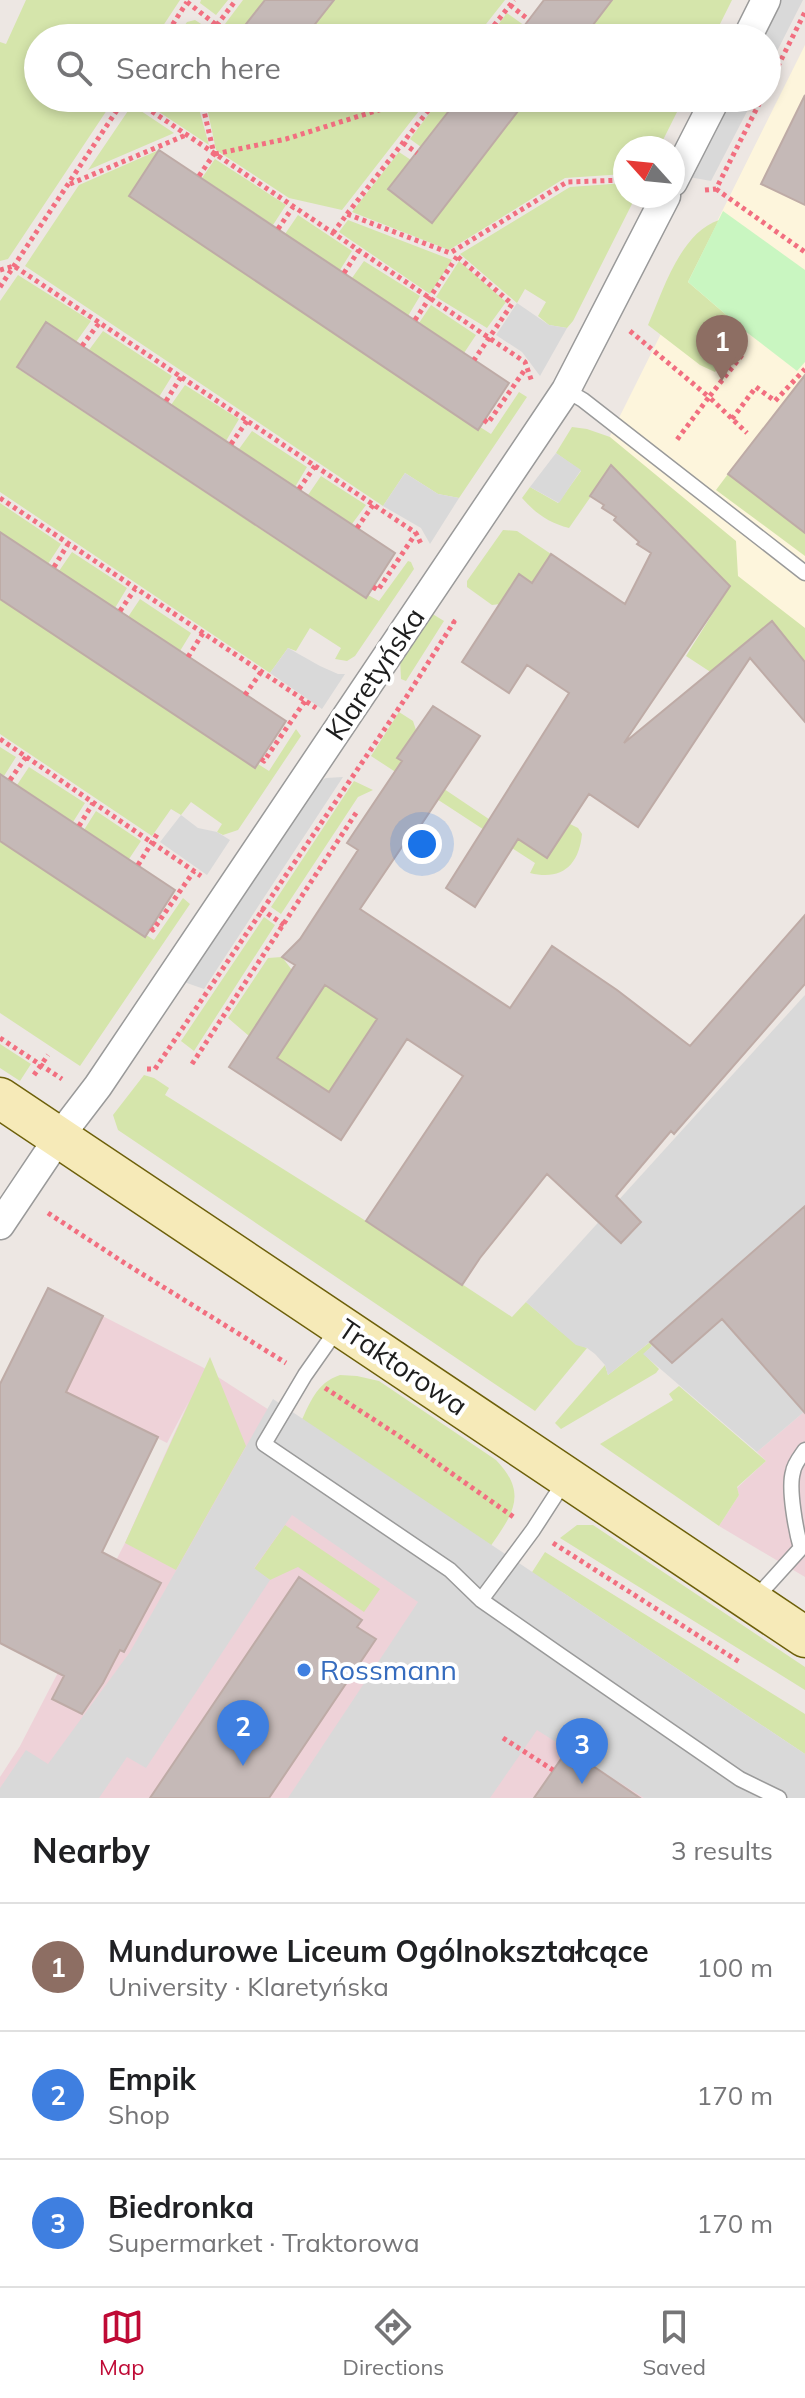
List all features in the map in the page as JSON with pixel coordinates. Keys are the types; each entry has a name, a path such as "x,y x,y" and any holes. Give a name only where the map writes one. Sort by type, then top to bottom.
{"main road":[{"name":"Traktorowa","path":"13,1092 59,1137 805,1637"}],"street":[{"path":"754,24 766,0"},
{"path":"685,159 709,112"},
{"name":"Klaretyńska","path":"0,1225 89,1098 566,390 660,208"}],"lane":[{"path":"566,390 805,573"},
{"path":"340,1325 305,1375 264,1444 450,1570 481,1600 740,1779 779,1798"},
{"path":"753,1602 803,1549 797,1534 792,1483 793,1471 805,1450"},
{"path":"481,1600 533,1530 567,1476"}],"path":[{"path":"173,24 187,1 217,24 236,0"},
{"path":"495,24 512,2 529,20"},
{"path":"781,60 805,12"},
{"path":"0,287 116,112"},
{"path":"152,112 525,362 532,386"},
{"path":"204,112 214,154"},
{"path":"199,176 214,154 286,139 372,112"},
{"path":"333,233 427,112"},
{"path":"70,184 186,135"},
{"path":"403,143 417,153"},
{"path":"415,320 457,253 567,182 613,180"},
{"path":"716,189 805,252"},
{"path":"278,229 293,207"},
{"path":"347,214 457,253 512,304 474,360"},
{"path":"344,273 359,250"},
{"path":"0,270 14,266 416,533 423,551"},
{"path":"82,346 99,323"},
{"path":"623,325 747,433"},
{"path":"661,461 742,355"},
{"path":"484,420 488,423 527,367"},
{"path":"732,419 756,387 775,401 805,369"},
{"path":"166,401 181,377"},
{"path":"231,444 247,421"},
{"path":"299,489 315,466"},
{"path":"0,498 323,714"},
{"path":"357,528 373,505"},
{"path":"373,587 378,590 416,533"},
{"path":"54,567 68,544"},
{"path":"120,611 135,588"},
{"path":"188,657 203,633"},
{"path":"245,695 261,672"},
{"path":"261,759 264,761 305,701"},
{"path":"0,739 209,881"},
{"path":"10,780 26,757"},
{"path":"79,826 94,803"},
{"path":"192,1064 358,810"},
{"path":"138,865 159,831"},
{"path":"151,928 153,930 194,871"},
{"path":"261,909 284,925"},
{"path":"0,1038 89,1098"},
{"path":"13,1092 48,1055"},
{"path":"20,1194 396,1434 533,1530 741,1663"},
{"path":"503,1738 553,1770"}],"shaded area":[{"path":"778,0 803,0 781,43 781,24 766,24"},
{"path":"805,45 805,662 772,621 602,452 772,112 781,112 781,93"},
{"path":"722,112 747,112 711,181 689,177"},
{"path":"517,303 549,325 567,328 540,376 522,352 496,335"},
{"path":"556,453 581,470 559,503 530,487"},
{"path":"405,473 438,494 459,498 430,544 421,528 383,506"},
{"path":"288,648 320,666 345,674 322,709 270,673"},
{"path":"343,777 204,989 184,982 319,782 326,778"},
{"path":"181,815 198,828 217,832 230,840 207,875 160,842"},
{"path":"805,995 805,1411 757,1452 643,1354 652,1346 650,1342 608,1375 605,1365 595,1354 576,1345 526,1302"},
{"path":"48,1288 204,1368 805,1755 805,1798 0,1798 0,1777 20,1746 125,1543 189,1401 167,1443 10,1364"},
{"path":"273,1399 805,1754 805,1798 644,1798 537,1730 490,1798 288,1798 418,1602 292,1515 254,1568 270,1580 146,1768 127,1757 99,1798 0,1798 0,1788 26,1750 48,1764 130,1652"},
{"path":"805,1411 805,1577 719,1526 739,1495 737,1488 766,1461 757,1452"}],"green space":[{"path":"26,0 180,0 164,24 24,24 24,112 106,112 8,259 0,261 0,42 6,44"},
{"path":"201,0 228,0 216,15 200,3"},
{"path":"243,0 265,0 246,24 225,24"},
{"path":"334,0 505,0 486,24 315,24"},
{"path":"612,0 732,0 720,24 594,24"},
{"path":"507,13 522,24 499,24"},
{"path":"127,112 142,112 174,133 88,170"},
{"path":"159,112 200,112 209,145"},
{"path":"208,112 418,112 342,210 289,198 216,150"},
{"path":"430,112 448,112 421,147 410,139"},
{"path":"502,112 677,112 665,136 613,136 613,175 565,178 449,250 352,212 399,152 411,160"},
{"path":"159,150 129,196 478,429 480,427 491,434 519,392 527,397 459,498 438,494 405,473 383,506 25,266 79,185"},
{"path":"215,159 286,205 273,225 202,178"},
{"path":"613,184 613,208 630,208 567,328 549,325 538,316 546,302 525,289 517,303 460,254 570,187"},
{"path":"723,211 805,270 805,362 797,371 688,282"},
{"path":"298,215 352,251 340,270 285,234"},
{"path":"348,220 452,260 430,294 339,232"},
{"path":"719,220 688,282 745,331 715,372 700,365 648,325 683,250 705,227"},
{"path":"364,261 420,296 408,316 352,278"},
{"path":"459,261 506,302 487,328 436,297"},
{"path":"18,275 91,321 76,342 46,323 17,368 365,598 368,595 379,601 408,561 411,562 414,569 355,656 347,661 335,659 341,648 310,628 296,651 288,648 270,673 0,492 0,301"},
{"path":"431,305 476,335 464,353 419,323"},
{"path":"103,331 172,376 159,397 89,350"},
{"path":"185,385 239,419 226,441 171,405"},
{"path":"572,427 610,437 736,541 738,576 805,628 805,662 772,622 732,686 686,656 730,586 612,466 569,528 537,513 522,498 530,487 558,503 581,471 556,453"},
{"path":"252,431 307,467 295,487 239,449"},
{"path":"728,474 805,533 805,556 716,490"},
{"path":"321,476 366,505 352,524 308,495"},
{"path":"0,503 61,544 48,564 0,532"},
{"path":"503,530 517,531 551,554 532,583 519,575 500,604 492,605 467,587 467,581"},
{"path":"72,552 127,588 115,608 59,571"},
{"path":"0,599 255,768 258,764 269,771 296,729 301,736 238,830 223,835 217,832 222,824 191,802 181,815 171,809 152,836 0,734"},
{"path":"140,599 191,633 180,651 128,617"},
{"path":"431,613 444,621 406,681 401,679 400,659"},
{"path":"399,712 413,721 416,730 398,758 547,858 570,824 578,828 582,834 573,862 551,875 530,873 535,863 371,756"},
{"path":"0,747 16,757 4,776 0,774"},
{"path":"29,767 85,803 73,822 17,785"},
{"path":"354,781 373,790 358,797 281,914 271,907"},
{"path":"96,811 141,841 129,859 84,830"},
{"path":"0,841 154,940 183,898 190,904 80,1066 0,1013"},
{"path":"264,917 275,925 194,1051 181,1041"},
{"path":"282,957 292,970 249,1036 228,1018 268,958"},
{"path":"325,985 377,1019 329,1092 277,1058"},
{"path":"0,1044 31,1064 20,1081 0,1068"},
{"path":"144,1075 169,1088 165,1095 512,1317 526,1302 576,1344 587,1348 535,1411 118,1130 113,1115"},
{"path":"650,1342 652,1346 644,1354 659,1369 656,1373 561,1429 555,1423 605,1365 608,1375"},
{"path":"210,1357 246,1446 176,1570 125,1543"},
{"path":"340,1375 379,1381 496,1460 512,1484 514,1495 510,1516 488,1550 300,1424 319,1388"},
{"path":"679,1386 766,1461 737,1487 739,1495 719,1526 600,1444 673,1400 669,1394"},
{"path":"285,1525 380,1589 364,1612 298,1567 270,1580 254,1569"},
{"path":"577,1525 593,1525 805,1667 805,1690 560,1538"},
{"path":"545,1552 805,1714 805,1754 562,1592 527,1580"}],"building":[{"path":"265,0 334,0 315,24 246,24"},
{"path":"544,0 612,0 594,24 526,24"},
{"path":"805,95 805,205 761,184"},
{"path":"448,112 517,112 432,223 388,189"},
{"path":"159,150 509,383 478,430 129,196"},
{"path":"46,322 395,553 366,598 17,367"},
{"path":"805,375 805,533 728,474"},
{"path":"611,465 730,586 624,743 772,621 805,662 805,722 750,658 638,827 589,794 547,858 518,839 475,907 446,888 569,693 527,665 509,693 462,662 519,574 532,583 551,554 625,604 651,553 637,544 639,542 614,520 616,517 602,508 604,505 590,496"},
{"path":"0,532 286,721 255,768 0,599"},
{"path":"433,706 480,736 413,837 410,835 360,909 510,1008 552,946 617,990 690,1046 805,915 805,984 616,1196 641,1222 621,1243 547,1174 462,1285 366,1221 463,1076 407,1039 341,1140 229,1067 295,965 282,957 300,939 358,850 347,843 402,761 397,758","holes":["325,985 377,1019 329,1092 277,1058"]},
{"path":"0,774 175,890 145,937 0,841"},
{"path":"805,1206 805,1413 722,1319 672,1363 650,1342"},
{"path":"48,1288 103,1316 66,1392 158,1437 102,1552 161,1583 124,1652 120,1650 82,1714 52,1699 64,1676 0,1643 0,1384"},
{"path":"299,1577 362,1620 357,1627 376,1639 269,1798 150,1798"},
{"path":"568,1749 640,1798 534,1798"}],"place":[{"name":"Mundurowe Liceum Ogólnokształcące","path":"722,381"},
{"name":"Rossmann","path":"304,1670"},
{"name":"Empik","path":"243,1766"},
{"name":"Biedronka","path":"582,1784"}]}
